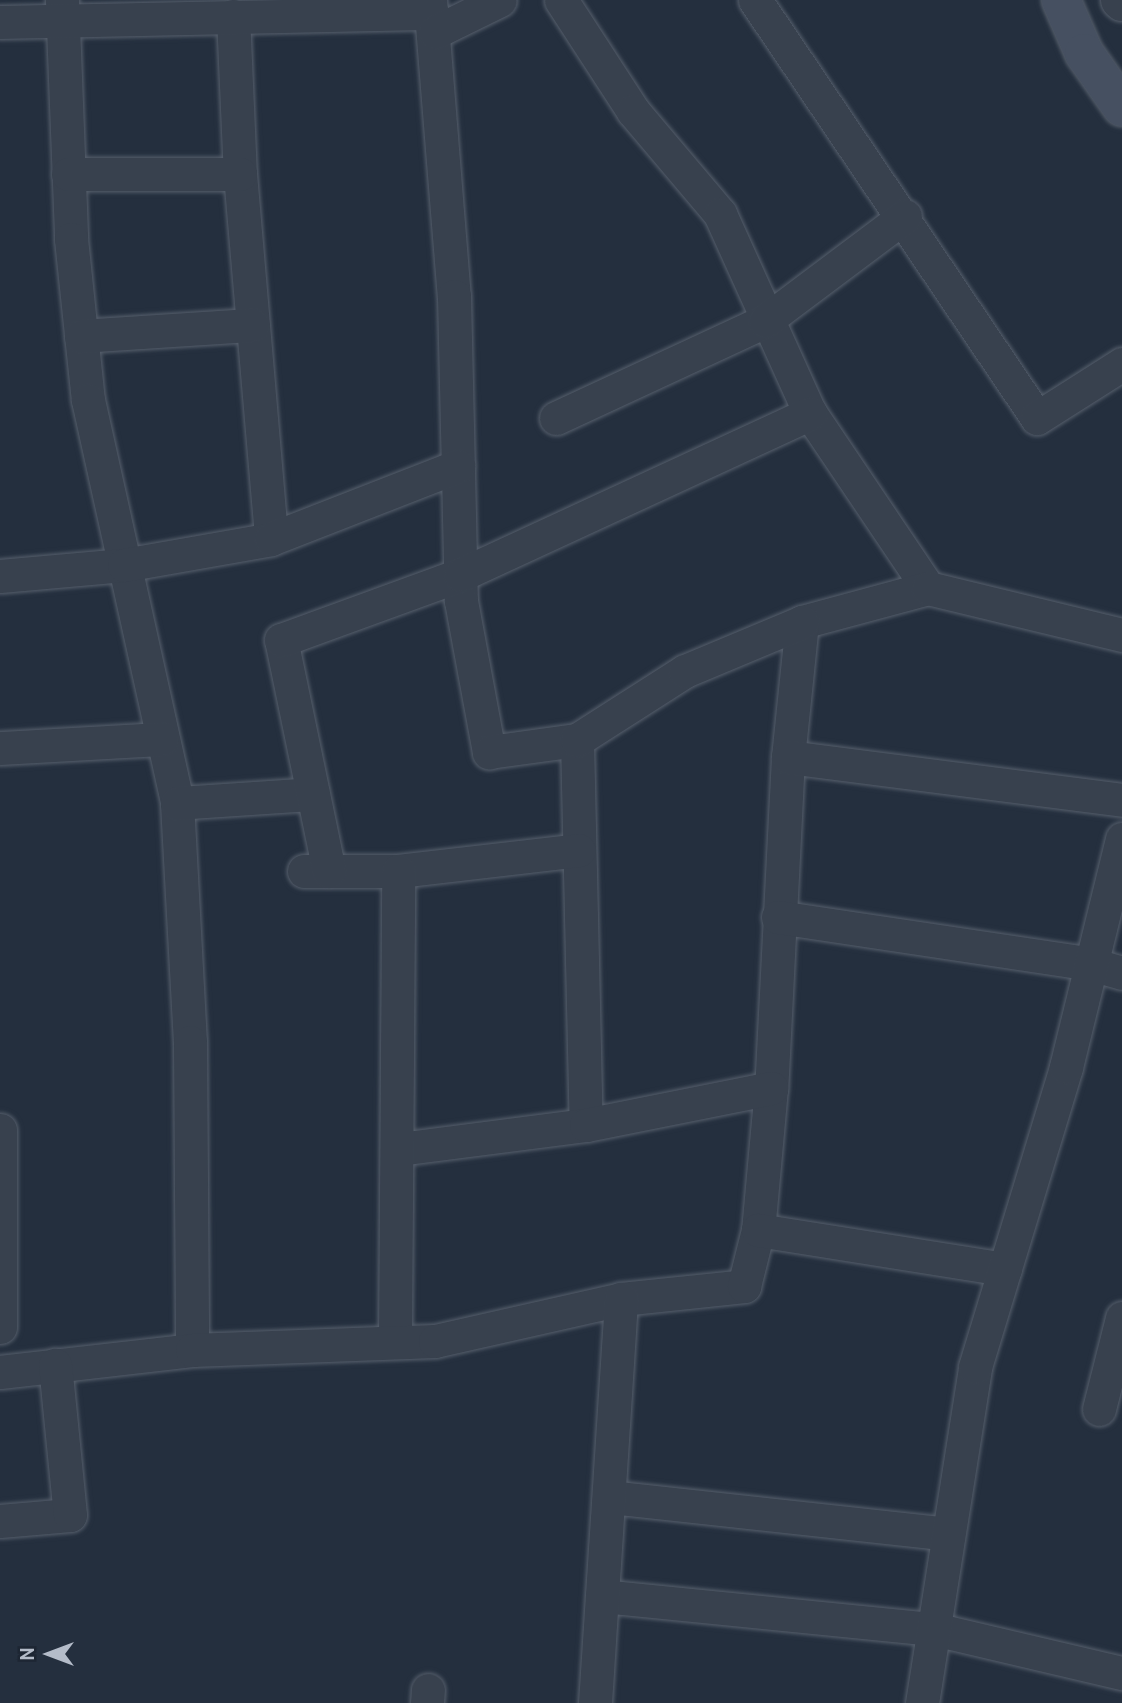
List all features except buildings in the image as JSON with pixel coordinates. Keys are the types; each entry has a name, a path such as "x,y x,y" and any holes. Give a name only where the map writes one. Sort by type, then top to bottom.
{"main road":[{"path":"1061,0 1084,53 1122,107"}],"street":[{"path":"0,22 63,9 233,16 432,15 500,0"},
{"path":"561,0 633,111 720,214 765,321 810,413 928,587"},
{"path":"755,0 905,216 1037,418 1122,364"},
{"path":"63,9 68,174 88,400 177,803 190,1042 192,1350"},
{"path":"432,15 454,296 461,601 489,752 577,740 685,671 802,622 928,587 1122,635"},
{"path":"233,16 240,174 271,539"},
{"path":"68,174 240,174"},
{"path":"556,418 765,321 905,216"},
{"path":"81,336 253,325"},
{"path":"579,850 398,871 317,871 313,794 281,640 460,575 810,413"},
{"path":"0,576 124,565 271,539 457,466"},
{"path":"0,1371 192,1350 435,1341 621,1299 744,1286 758,1230 771,1088 788,757 802,622"},
{"path":"0,748 162,739"},
{"path":"577,740 586,1125"},
{"path":"788,757 1122,800"},
{"path":"177,803 313,794"},
{"path":"922,1703 975,1367 1066,1067 1107,969 1122,839"},
{"path":"395,1342 399,1149 398,871"},
{"path":"778,917 1107,969"},
{"path":"399,1149 586,1125 771,1088"},
{"path":"0,1130 0,1327"},
{"path":"758,1230 1005,1269"},
{"path":"595,1703 621,1299"},
{"path":"1099,1409 1122,1318"},
{"path":"0,1521 70,1515 55,1365"},
{"path":"609,1497 948,1534"},
{"path":"602,1596 934,1629 1122,1673"}]}
